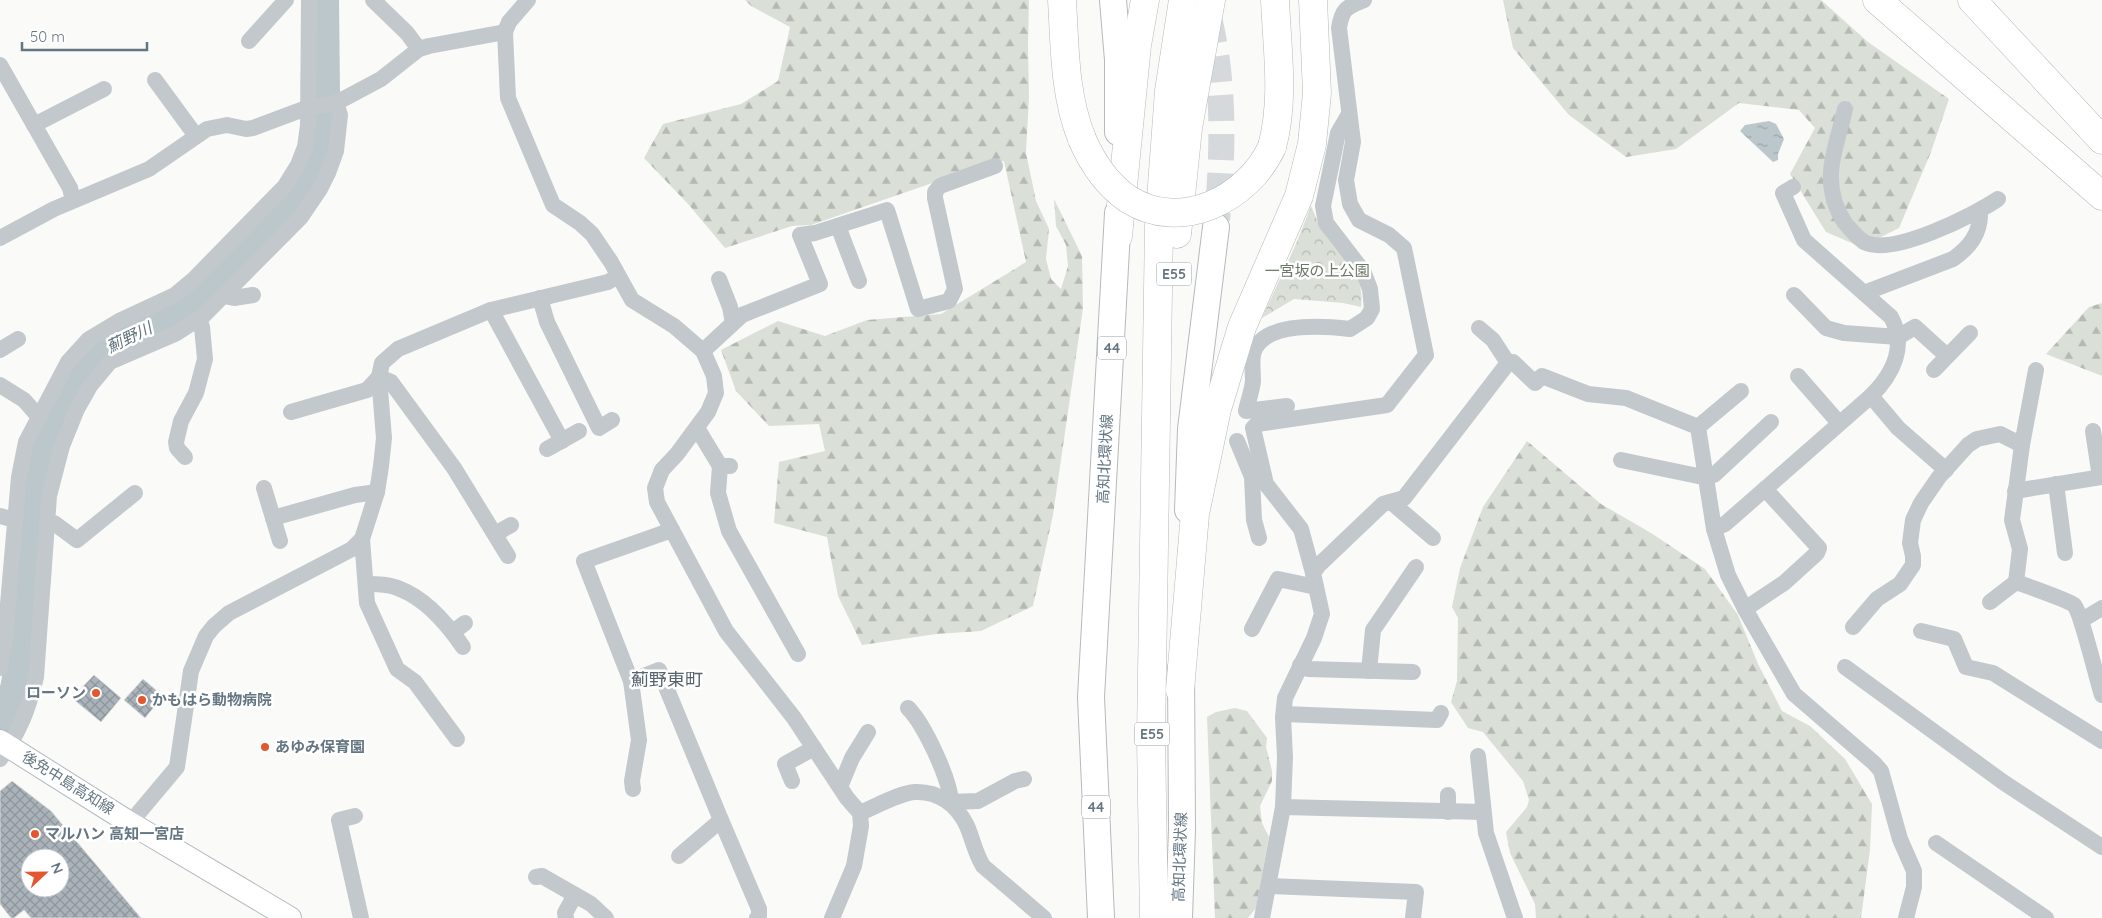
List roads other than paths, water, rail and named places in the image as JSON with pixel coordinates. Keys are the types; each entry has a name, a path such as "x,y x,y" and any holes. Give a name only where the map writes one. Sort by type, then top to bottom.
{"highway":[{"path":"1062,0 1069,98 1074,119 1090,157 1114,188 1129,199 1144,206 1179,213 1213,206 1241,188 1265,163 1272,147 1280,108 1281,81 1275,0"},
{"path":"1118,236 1138,45 1145,0"},
{"name":"E55","path":"1154,918 1152,738 1159,226 1169,91 1184,0"},
{"name":"E55","path":"1154,550 1177,233 1188,128 1211,0"},
{"path":"1180,690 1195,514 1217,409 1242,327 1299,196 1312,144 1317,93 1314,0"},
{"path":"1877,0 2102,196"},
{"path":"1972,0 2102,140"}],"main road":[{"name":"高知北環状線","path":"1101,918 1091,697 1118,236 1118,60 1113,0"},
{"name":"高知北環状線","path":"1179,918 1182,829 1180,690 1191,429 1216,227"},
{"path":"1087,918 1085,793 1091,697"},
{"name":"後免中島高知線","path":"3,747 290,918"},
{"path":"1182,829 1193,900 1193,918"}],"street":[{"path":"249,41 286,0"},
{"path":"0,668 5,639 8,518 26,442 38,416 68,362 89,339 119,321 175,295 193,280 286,186 298,165 305,147 309,107 309,0"},
{"path":"373,0 407,33 419,49"},
{"path":"528,0 509,22 505,32 508,98 553,205 580,223 592,234 632,300 674,326 703,351 714,376 716,394 708,412 662,470 655,488 657,502 726,631 794,718 840,787 860,813 861,826 854,866 832,918"},
{"path":"1259,538 1254,520 1257,476 1253,428 1257,424 1387,405 1426,355 1404,248 1389,235 1359,220 1350,204 1346,180 1353,142 1339,28 1341,16 1348,6 1364,0"},
{"path":"0,238 73,200 149,169 196,136 215,126 227,125 246,129 253,128 309,107 336,103 381,79 419,49 505,32"},
{"path":"0,65 70,188 73,200"},
{"path":"155,80 196,136"},
{"path":"34,125 104,89"},
{"path":"3,747 26,714 36,677 49,496 56,465 68,430 90,386 110,362 175,334 198,319 224,296 301,217 320,189 336,151 340,115 336,103"},
{"path":"1845,109 1831,171 1832,190 1839,214 1848,227 1864,242 1878,245 1909,240 1938,230 1980,211 1998,199"},
{"path":"1288,406 1246,411 1252,384 1254,352 1258,343 1270,335 1304,327 1323,326 1350,329 1367,318 1372,309 1370,289 1363,271 1326,223 1323,206 1338,133 1349,114"},
{"path":"703,351 742,314 820,284 800,235 815,233 887,210 918,310 949,301 955,289 935,192 940,186 995,166"},
{"path":"1714,528 1724,524 1871,396 1883,384 1899,351 1898,329 1891,317 1804,240 1783,193 1793,188"},
{"path":"1864,293 1952,259 1963,252 1981,224 1980,211"},
{"path":"838,226 859,281"},
{"path":"457,740 415,682 397,669 367,603 362,539 376,492 384,438 379,377 382,363 398,349 491,310 608,282 618,276"},
{"path":"719,279 730,307 733,323"},
{"path":"224,296 234,298 253,295"},
{"path":"1794,295 1826,328 1844,333 1898,337 1915,327 1947,356"},
{"path":"540,298 547,322 599,428 612,420"},
{"path":"491,310 555,445 579,431"},
{"path":"185,456 176,448 176,442 181,421 196,393 205,359 202,327 198,319"},
{"path":"1479,328 1493,340 1508,363"},
{"path":"1934,370 1970,332"},
{"path":"0,350 18,339"},
{"path":"1315,580 1319,565 1383,504 1404,498 1508,363 1513,362 1535,383 1542,376 1588,394 1626,398 1698,427"},
{"path":"1990,602 2016,582 2020,549 2012,520 2022,445 2036,370"},
{"path":"1798,376 1839,423"},
{"path":"291,412 367,390 379,377"},
{"path":"379,377 391,382 454,468 508,556"},
{"path":"0,385 24,400 38,416"},
{"path":"1698,427 1741,392"},
{"path":"1871,396 1898,428 1946,470"},
{"path":"1621,460 1707,476 1714,475 1771,422"},
{"path":"1698,427 1714,528 1728,575 1745,609 1794,694 1874,763 1881,772 1900,839 1914,871 1914,887 1906,918"},
{"path":"696,428 725,466 718,493 729,531 798,654"},
{"path":"2015,491 2101,477 2093,431"},
{"path":"1854,627 1877,598 1900,584 1913,565 1910,543 1913,520 1921,503 1939,477 1968,445 1977,439 2000,434 2022,445"},
{"path":"1237,441 1257,476 1266,484 1301,529 1322,614 1314,638 1285,698 1283,807 1262,918"},
{"path":"2056,484 2065,553"},
{"path":"264,488 280,541"},
{"path":"1745,609 1784,583 1817,553 1819,548 1765,489"},
{"path":"273,518 355,495 376,492"},
{"path":"48,523 54,523 77,540 135,493"},
{"path":"1391,502 1433,538"},
{"path":"495,534 511,525"},
{"path":"633,789 632,781 638,740 632,681 584,561 672,530"},
{"path":"130,823 178,767 190,671 206,636 214,626 229,613 352,549 362,539"},
{"path":"1369,671 1373,630 1416,567"},
{"path":"1252,629 1278,579 1315,580"},
{"path":"2016,582 2074,606 2082,620 2094,673 2102,695"},
{"path":"366,584 400,588 417,598 459,628 463,647"},
{"path":"2082,620 2102,608"},
{"path":"1921,631 1954,639 1966,667 1993,673 2102,741"},
{"path":"1300,665 1308,669 1413,672"},
{"path":"1845,667 2003,782 2102,847"},
{"path":"632,681 659,670 720,820 760,909 757,918"},
{"path":"908,708 917,718 946,779 951,802 961,814 968,828 973,848 983,866 1044,918"},
{"path":"1284,714 1437,720 1441,713"},
{"path":"840,787 852,758 868,732"},
{"path":"792,781 785,764 814,748"},
{"path":"1478,756 1486,834 1515,918"},
{"path":"860,813 915,792 939,797 951,802 978,801 1015,781 1024,779"},
{"path":"1448,794 1448,812"},
{"path":"1283,807 1483,812"},
{"path":"354,816 339,820 361,918"},
{"path":"679,856 720,820"},
{"path":"1936,843 2046,918"},
{"path":"536,878 542,876 591,904 606,918"},
{"path":"1269,886 1416,892 1414,918"},
{"path":"566,918 565,913 575,895"}],"water":[{"path":"1769,121 1776,124 1784,139 1778,154 1778,160 1773,162 1740,131 1745,125"}],"waterway":[{"name":"薊野川","path":"0,721 15,689 17,678 34,494 44,445 63,403 87,366 98,353 111,343 175,315 189,306 220,278 294,201 316,162 323,130 325,92 324,0"}],"tunnel":[{"path":"1209,18 1218,68 1221,118 1221,169 1217,220"}],"place":[{"name":"ローソン","path":"96,693"},
{"name":"かもはら動物病院","path":"142,700"},
{"name":"あゆみ保育園","path":"265,747"},
{"name":"マルハン 高知一宮店","path":"35,834"}],"district":[{"name":"薊野東町","path":"667,680"}],"park label":[{"name":"一宮坂の上公園","path":"1317,271"}]}
